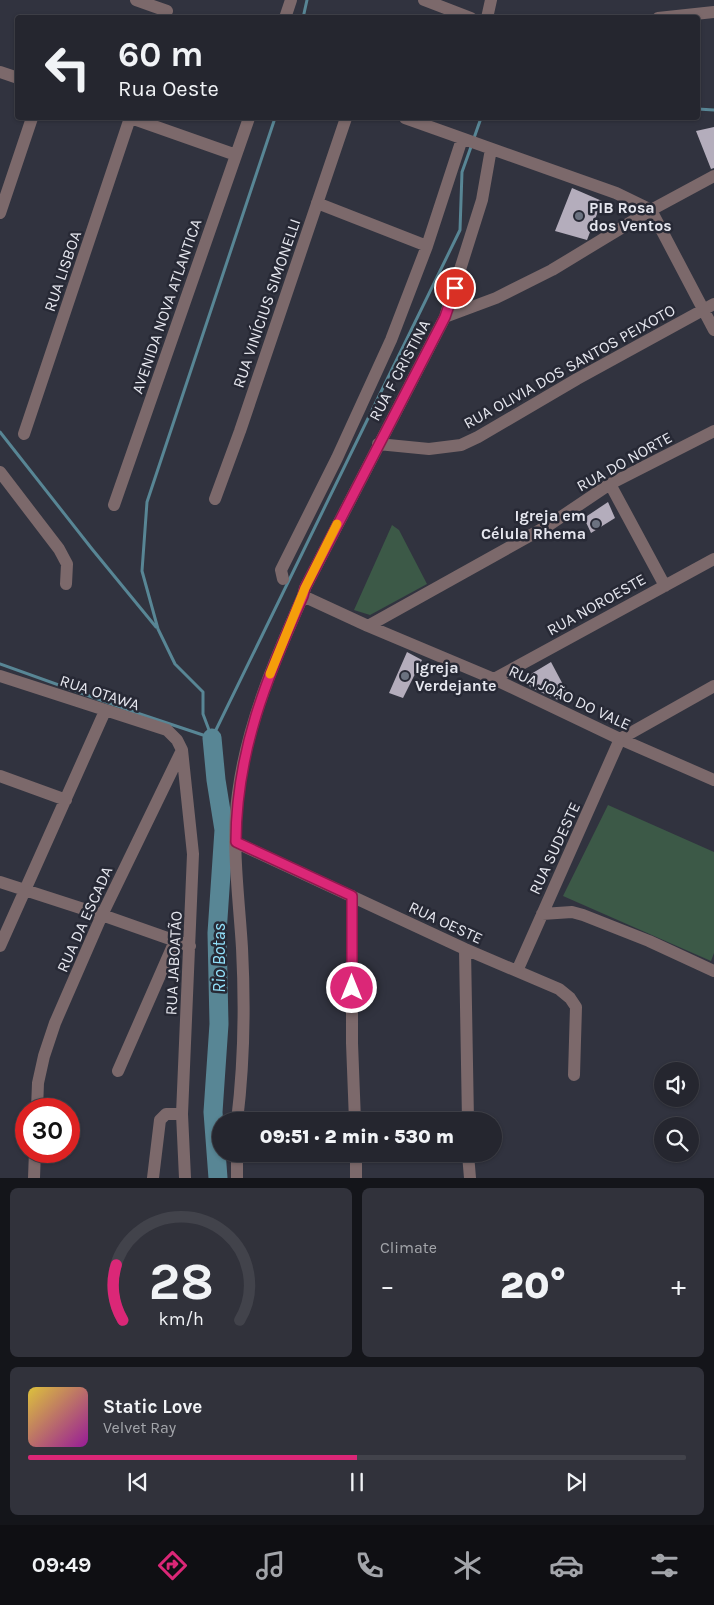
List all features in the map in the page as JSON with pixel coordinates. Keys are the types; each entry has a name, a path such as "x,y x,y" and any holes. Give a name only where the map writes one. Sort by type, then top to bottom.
{"street":[{"path":"136,0 167,9"},
{"path":"286,15 291,0"},
{"path":"424,0 463,15"},
{"path":"487,15 491,0"},
{"path":"686,15 714,12"},
{"path":"0,72 15,77"},
{"path":"0,213 31,120"},
{"name":"RUA LISBOA","path":"24,434 130,120"},
{"path":"137,120 236,155"},
{"name":"AVENIDA NOVA ATLANTICA","path":"114,505 248,120"},
{"name":"RUA VINÍCIUS SIMONELLI","path":"215,499 240,431 345,120"},
{"path":"410,120 616,193 651,210 708,307 714,330"},
{"name":"RUA F CRISTINA","path":"283,579 281,570 334,466 392,340 428,246 464,140"},
{"name":"RUA F CRISTINA","path":"239,1112 243,1054 243,975 236,842 238,794 250,731 277,654 305,588 445,317 482,200 489,148"},
{"path":"445,317 496,298 552,270 651,210 714,176"},
{"path":"317,203 428,246"},
{"name":"RUA OLIVIA DOS SANTOS PEIXOTO","path":"378,444 429,449 461,445 708,307"},
{"name":"RUA DO NORTE","path":"368,626 550,525 610,484 714,431"},
{"path":"0,472 59,548 67,564 66,584"},
{"path":"610,484 665,586"},
{"name":"RUA NOROESTE","path":"494,679 714,559"},
{"name":"RUA JOÃO DO VALE","path":"303,596 368,626 494,679 620,739 714,780"},
{"name":"RUA OTAWA","path":"0,676 168,730 178,740 182,750"},
{"path":"620,739 714,686"},
{"path":"0,946 105,711"},
{"name":"RUA SUDESTE","path":"516,971 620,739"},
{"name":"RUA DA ESCADA","path":"37,1098 38,1082 49,1039 102,915 182,750"},
{"name":"RUA JABOATÃO","path":"182,750 193,854 182,1114 185,1178"},
{"path":"0,776 66,800"},
{"name":"RUA OESTE","path":"236,842 465,949 559,989 576,1006 574,1076"},
{"path":"0,882 190,946"},
{"path":"352,896 354,1112"},
{"path":"550,896 572,912 650,941 714,971"},
{"path":"542,914 572,912"},
{"path":"118,1071 175,941"},
{"path":"465,949 468,1112"},
{"path":"154,1178 160,1120 166,1114 182,1114"},
{"path":"237,1162 237,1178"},
{"path":"356,1162 356,1178"},
{"path":"469,1162 470,1178"},
{"path":"34,1178 35,1163"}],"green space":[{"path":"392,525 399,530 427,584 370,615 354,610"},
{"path":"608,805 714,852 714,953 711,961 563,896"}],"building":[{"path":"714,127 714,168 711,169 696,131"},
{"name":"PIB Rosa dos Ventos","path":"572,188 602,201 587,240 555,231"},
{"name":"Igreja em Célula Rhema","path":"608,502 615,518 591,533 584,518"},
{"name":"Igreja Verdejante","path":"407,652 422,660 403,698 389,693"},
{"path":"551,662 568,694 560,701 530,687 526,677"}],"waterway":[{"path":"304,15 307,0"},
{"path":"700,109 714,110"},
{"path":"212,738 203,714 203,692 175,664 158,629 142,571 147,502 274,120"},
{"path":"474,138 480,120"},
{"path":"212,738 460,230 462,172 472,144"},
{"path":"0,432 156,627"},
{"path":"0,664 212,738"},
{"name":"Rio Botas","path":"212,738 224,830 217,933 219,1024 213,1112 218,1178"}],"slow traffic":[{"path":"270,674 305,588 337,524"}],"place":[{"name":"PIB Rosa dos Ventos","path":"579,216"},
{"name":"Igreja em Célula Rhema","path":"596,524"},
{"name":"Igreja Verdejante","path":"405,676"}],"route":[{"path":"352,988 352,896 236,842 241,772 250,731 277,654 305,588 445,317 455,288"}]}
